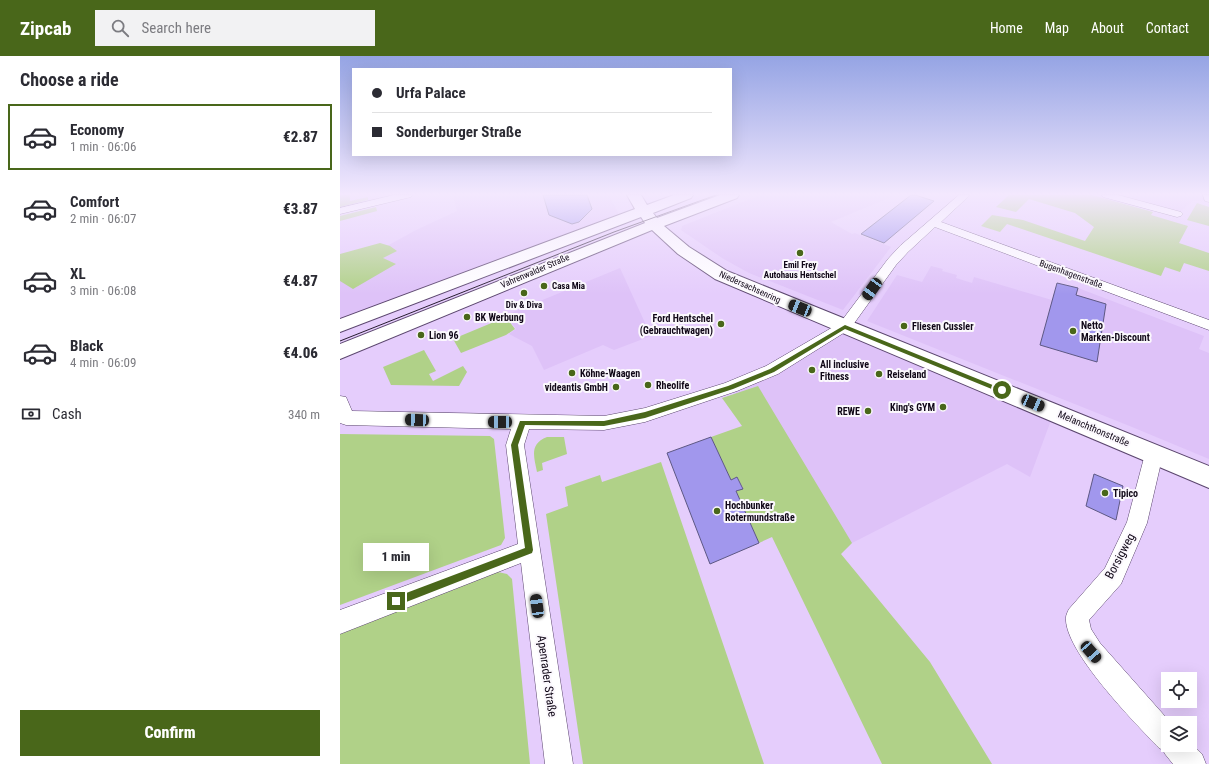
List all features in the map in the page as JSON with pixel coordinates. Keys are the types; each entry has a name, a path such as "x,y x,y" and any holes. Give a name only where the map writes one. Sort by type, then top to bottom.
{"main road":[{"name":"Vahrenwalder Straße","path":"340,326 597,228"},
{"name":"Vahrenwalder Straße","path":"340,352 642,228"},
{"name":"Niedersachsenring","path":"657,228 697,260 721,275 845,326"},
{"name":"Melanchthonstraße","path":"845,326 1209,477"}],"street":[{"path":"340,402 346,418 522,423 604,423 645,415 731,387 772,370 845,326 892,262 908,244 928,228"},
{"name":"Bugenhagenstraße","path":"948,228 1209,325"},
{"name":"Apenrader Straße","path":"522,423 515,445 559,764"},
{"name":"Borsigweg","path":"1154,454 1137,523 1112,576 1077,617 1080,633 1091,652 1161,732"},
{"path":"340,622 529,550"},
{"path":"1181,752 1192,764"}],"shaded area":[{"path":"420,228 595,228 340,326 340,272"},
{"name":"Emil Frey Autohaus Hentschel","path":"681,228 842,228 852,234 855,233 891,247 843,310 749,273 722,258 681,230"},
{"path":"931,266 943,269 942,271 957,275 956,278 972,283 974,277 1052,300 1057,283 1078,288 1204,336 1199,349 1209,353 1209,459 867,321 897,275 922,282"},
{"path":"620,268 651,336 614,350 603,345 544,370 532,346 509,334 516,329 506,315"},
{"path":"845,326 1054,412 1030,477 1007,464 852,543 841,553 812,532 731,387"}],"green space":[{"path":"987,228 1003,228 1000,232"},
{"path":"1019,228 1047,228 1085,241 1093,228 1187,228 1179,243 1209,253 1209,271 1184,263 1180,272 1165,267 1161,276"},
{"path":"380,243 390,246 397,251 383,258 396,264 353,289 340,281 340,254"},
{"path":"506,317 515,329 506,335 461,353 453,339"},
{"path":"424,350 436,371 429,374 433,381 463,366 467,372 459,386 391,385 383,367"},
{"path":"758,386 852,543 841,554 930,662 992,764 882,764 772,537 759,543 736,491 743,488 737,477 731,480 711,437 742,426 722,398"},
{"path":"340,434 490,436 494,439 505,538 501,545 340,605"},
{"path":"547,437 564,437 567,454 542,463 543,470 537,472 534,456 535,447 537,443"},
{"path":"661,462 764,764 583,764 546,514 568,506 565,487 600,475 602,482"},
{"path":"498,572 507,574 512,579 530,764 340,764 340,634"}],"building":[{"path":"869,228 902,228 884,243 861,234"},
{"name":"Netto Marken-Discount","path":"1057,283 1078,288 1076,295 1106,304 1097,362 1040,345"},
{"name":"Hochbunker Rotermundstraße","path":"711,437 731,480 737,477 743,489 736,491 759,543 710,564 667,453"},
{"name":"Tipico","path":"1094,474 1123,486 1116,520 1086,506"}],"tram line":[{"path":"340,341 625,228"}],"place":[{"name":"Emil Frey Autohaus Hentschel","path":"800,253"},
{"name":"Casa Mia","path":"544,286"},
{"name":"Div & Diva","path":"524,293"},
{"name":"BK Werbung","path":"467,317"},
{"name":"Ford Hentschel (Gebrauchtwagen)","path":"721,324"},
{"name":"Fliesen Cussler","path":"904,326"},
{"name":"Netto Marken-Discount","path":"1073,331"},
{"name":"Lion 96","path":"421,335"},
{"name":"All inclusive Fitness","path":"812,370"},
{"name":"Köhne-Waagen","path":"572,373"},
{"name":"Reiseland","path":"879,374"},
{"name":"Rheolife","path":"648,385"},
{"name":"videantis GmbH","path":"616,387"},
{"name":"King's GYM","path":"943,407"},
{"name":"REWE","path":"868,411"},
{"name":"Tipico","path":"1105,493"},
{"name":"Hochbunker Rotermundstraße","path":"717,511"}],"route":[{"path":"396,601 529,550 515,445 522,423 604,423 645,415 731,387 772,370 845,326 1002,390"}]}
